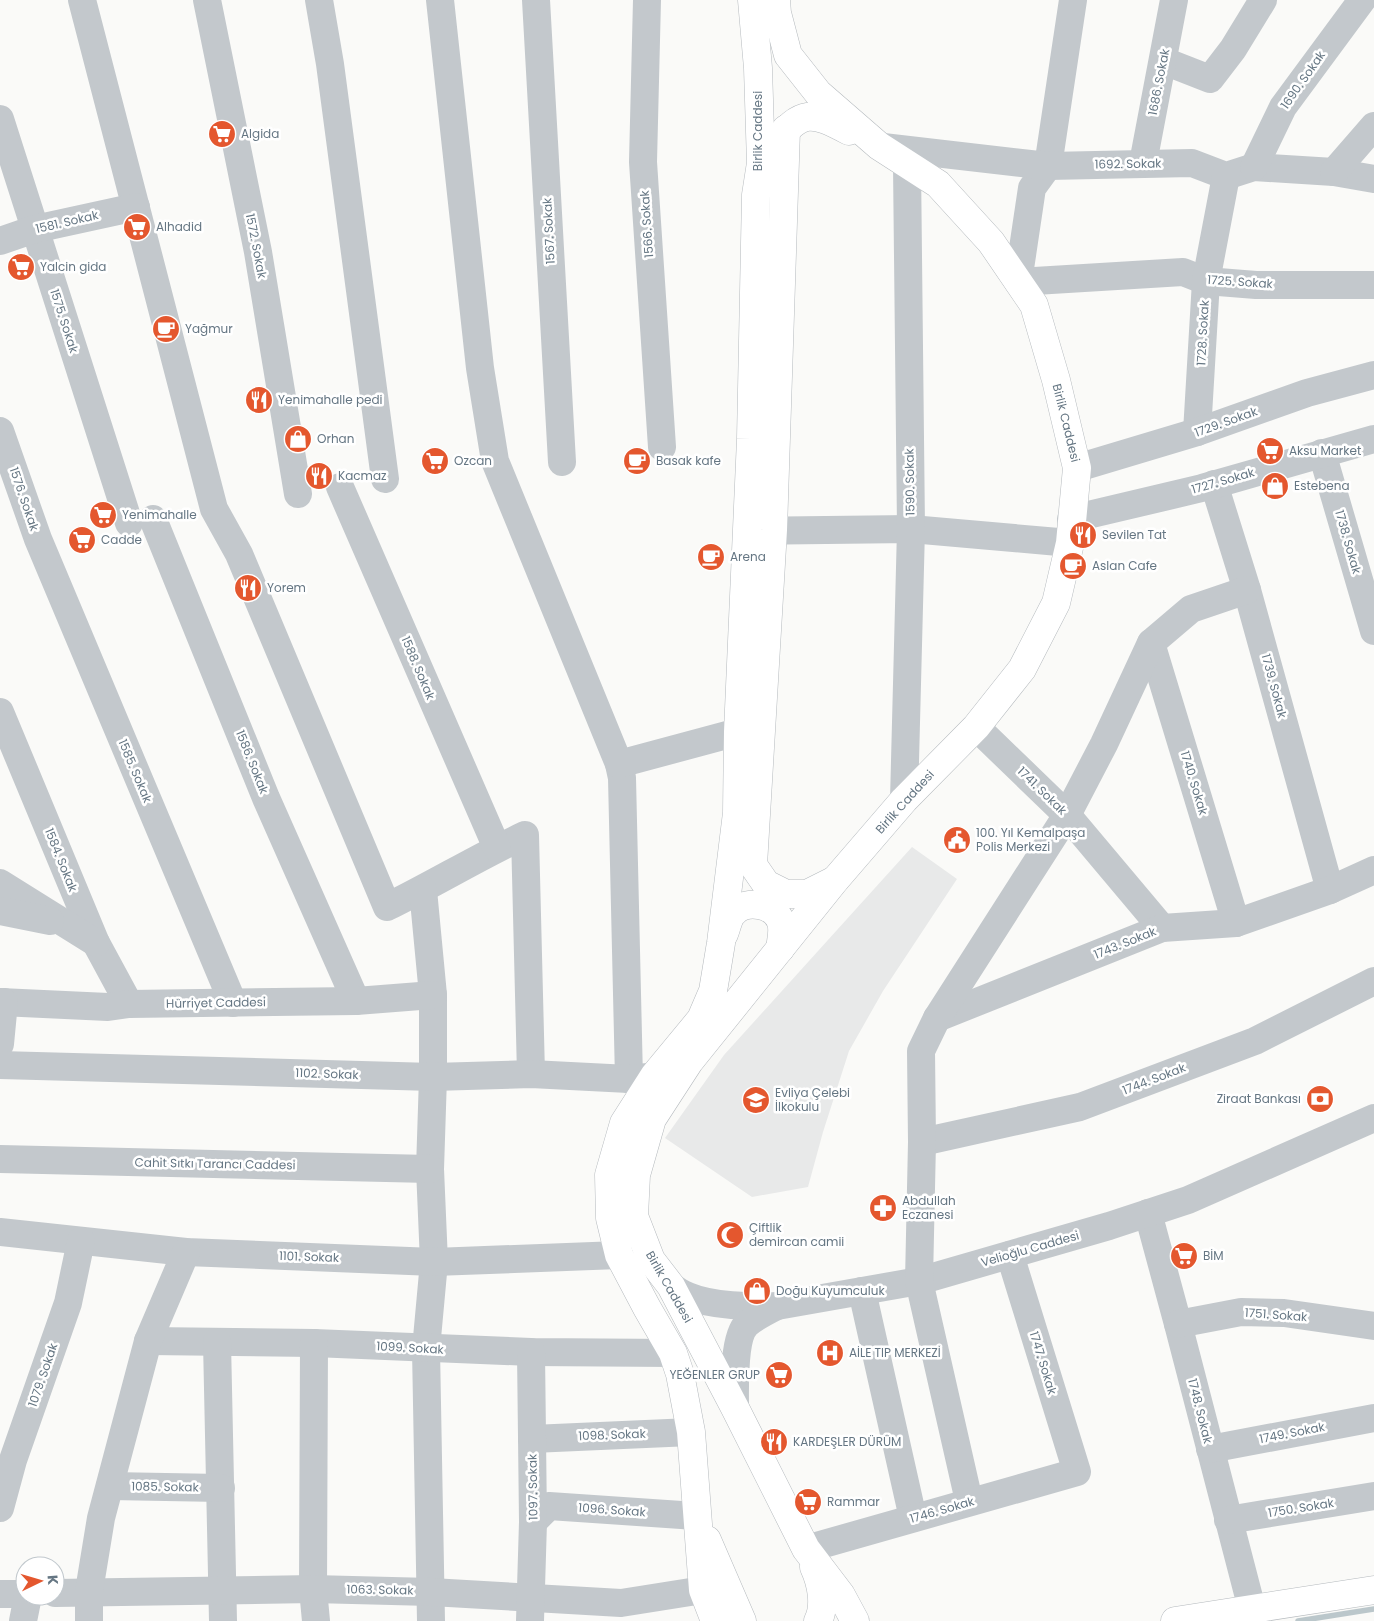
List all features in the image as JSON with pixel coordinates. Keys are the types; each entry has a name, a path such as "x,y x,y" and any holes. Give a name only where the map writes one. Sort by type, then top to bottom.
{"main road":[{"name":"Birlik Caddesi","path":"715,1621 704,1590 696,1516 691,1432 680,1374 672,1353 620,1255 610,1218 609,1176 624,1124 642,1078 701,1019 713,991 737,813 738,732 760,531 751,429 756,195 761,163 758,68 752,0"},
{"name":"Birlik Caddesi","path":"776,0 777,13 788,55 818,93 879,146 938,184 991,242 1034,305 1056,380 1077,468 1070,531 1056,603 1022,669 976,727 904,800 836,879 689,1062 652,1119 636,1175 634,1216 651,1260 671,1286 806,1549 841,1595 855,1621"},
{"path":"761,163 786,129 801,118 809,115 831,122 879,146"},
{"path":"786,129 760,531 754,865 766,884 786,894 807,894 836,879"},
{"path":"721,942 730,916 734,912 739,908 747,906 763,906 777,914 781,921 780,949"},
{"path":"696,1516 742,1621"},
{"path":"806,1549 818,1576 823,1603 818,1621"},
{"path":"1175,1621 1374,1590"}],"street":[{"path":"82,0 214,509 239,554 387,907 423,890 496,848 525,835 531,1074"},
{"name":"1572. Sokak","path":"207,0 258,252 298,494"},
{"path":"319,0 330,64 385,479"},
{"path":"440,0 480,368 495,461 619,764 622,778 642,1078"},
{"name":"1567. Sokak","path":"536,0 562,462"},
{"name":"1566. Sokak","path":"647,0 642,162 662,447"},
{"path":"1018,282 1032,188 1048,166 1073,0"},
{"name":"1686. Sokak","path":"1143,163 1164,61 1174,0"},
{"path":"1164,61 1210,79 1233,49 1263,0"},
{"name":"1690. Sokak","path":"1254,167 1283,107 1362,0"},
{"name":"1575. Sokak","path":"0,119 35,229 141,521"},
{"path":"1334,172 1374,126"},
{"name":"1692. Sokak","path":"879,146 1048,166 1192,163 1226,176"},
{"name":"1590. Sokak","path":"904,800 911,529 908,165"},
{"path":"1226,176 1254,167 1334,172 1374,179"},
{"name":"1728. Sokak","path":"1197,432 1206,281 1226,176"},
{"name":"1581. Sokak","path":"0,241 35,229 136,207"},
{"name":"1725. Sokak","path":"1018,282 1183,272 1206,281 1256,286 1374,285"},
{"name":"1729. Sokak","path":"1077,468 1197,432 1307,393 1374,375"},
{"name":"1576. Sokak","path":"0,431 38,539"},
{"name":"1727. Sokak","path":"760,531 911,529 1070,531 1214,484 1374,439"},
{"name":"1738. Sokak","path":"1322,453 1374,631"},
{"name":"1739. Sokak","path":"1214,484 1247,590 1330,890"},
{"name":"1588. Sokak","path":"340,487 496,848"},
{"name":"1586. Sokak","path":"141,521 356,1001"},
{"name":"1585. Sokak","path":"38,539 233,1003"},
{"path":"969,1501 919,1281 922,1142 921,1051 937,1018 1067,815 1104,744 1152,643 1191,609 1247,590"},
{"name":"1740. Sokak","path":"1152,643 1236,923"},
{"name":"1584. Sokak","path":"0,712 96,943 129,1004"},
{"name":"1741. Sokak","path":"976,727 1067,815 1162,928"},
{"path":"619,764 738,732"},
{"name":"1743. Sokak","path":"937,1018 1162,928 1236,923 1330,890 1374,870"},
{"path":"0,883 96,943"},
{"path":"423,890 433,995 430,1170 434,1262 426,1349 431,1621"},
{"path":"0,911 66,925"},
{"name":"1744. Sokak","path":"922,1142 1080,1107 1255,1041 1374,981"},
{"name":"Hürriyet Caddesi","path":"2,1002 108,1007 129,1004 356,1001 433,995"},
{"path":"0,1044 2,1002"},
{"name":"1102. Sokak","path":"0,1065 433,1077 531,1074 642,1078"},
{"name":"Velioğlu Caddesi","path":"671,1286 687,1296 705,1302 762,1307 919,1281 1148,1214 1188,1200 1374,1118"},
{"name":"Cahit Sıtkı Tarancı Caddesi","path":"0,1159 430,1170"},
{"name":"1748. Sokak","path":"1148,1214 1252,1609"},
{"name":"1101. Sokak","path":"0,1232 186,1252 434,1262 620,1255"},
{"name":"1079. Sokak","path":"0,1508 13,1460 68,1303 81,1241"},
{"path":"90,1621 89,1591 101,1518 148,1341 186,1252"},
{"name":"1747. Sokak","path":"1010,1255 1077,1472"},
{"path":"862,1291 914,1518"},
{"path":"735,1408 736,1364 740,1337 745,1325 776,1306"},
{"name":"1751. Sokak","path":"1178,1324 1241,1312 1284,1313 1374,1326"},
{"name":"1099. Sokak","path":"148,1341 314,1343 531,1352 672,1353"},
{"path":"217,1342 223,1621"},
{"path":"314,1343 313,1589 316,1621"},
{"name":"1097. Sokak","path":"530,1609 533,1522 531,1352"},
{"name":"1749. Sokak","path":"1210,1449 1374,1418"},
{"name":"1098. Sokak","path":"532,1439 691,1432"},
{"name":"1746. Sokak","path":"806,1549 969,1501 1077,1472"},
{"name":"1085. Sokak","path":"110,1486 221,1488"},
{"name":"1750. Sokak","path":"1228,1520 1374,1496"},
{"name":"1096. Sokak","path":"533,1522 549,1506 696,1516"},
{"name":"1063. Sokak","path":"65,1592 313,1589 431,1592 530,1609 622,1612 704,1590"},
{"path":"0,1594 15,1594"},
{"path":"23,1621 26,1606"}],"shaded area":[{"path":"912,847 957,879 883,991 849,1051 823,1132 808,1187 752,1197 665,1138 724,1055"}],"waterway":[{"path":"1298,1621 1374,1609"}],"place":[{"name":"Algida","path":"222,134"},
{"name":"Alhadid","path":"137,227"},
{"name":"Yalcin gida","path":"21,267"},
{"name":"Yağmur","path":"166,329"},
{"name":"Yenimahalle pedi","path":"259,400"},
{"name":"Orhan","path":"298,439"},
{"name":"Aksu Market","path":"1270,451"},
{"name":"Ozcan","path":"435,461"},
{"name":"Basak kafe","path":"637,461"},
{"name":"Kacmaz","path":"319,476"},
{"name":"Estebena","path":"1275,486"},
{"name":"Yenimahalle","path":"103,515"},
{"name":"Sevilen Tat","path":"1083,535"},
{"name":"Cadde","path":"82,540"},
{"name":"Arena","path":"711,557"},
{"name":"Aslan Cafe","path":"1073,566"},
{"name":"Yorem","path":"248,588"},
{"name":"100. Yıl Kemalpaşa Polis Merkezi","path":"957,840"},
{"name":"Ziraat Bankası","path":"1320,1099"},
{"name":"Evliya Çelebi İlkokulu","path":"756,1100"},
{"name":"Abdullah Eczanesi","path":"883,1208"},
{"name":"Çiftlik demircan camii","path":"730,1235"},
{"name":"BİM","path":"1184,1256"},
{"name":"Doğu Kuyumculuk","path":"757,1291"},
{"name":"AİLE TIP MERKEZİ","path":"830,1353"},
{"name":"YEĞENLER GRUP","path":"779,1375"},
{"name":"KARDEŞLER DÜRÜM","path":"774,1442"},
{"name":"Rammar","path":"808,1502"}]}
